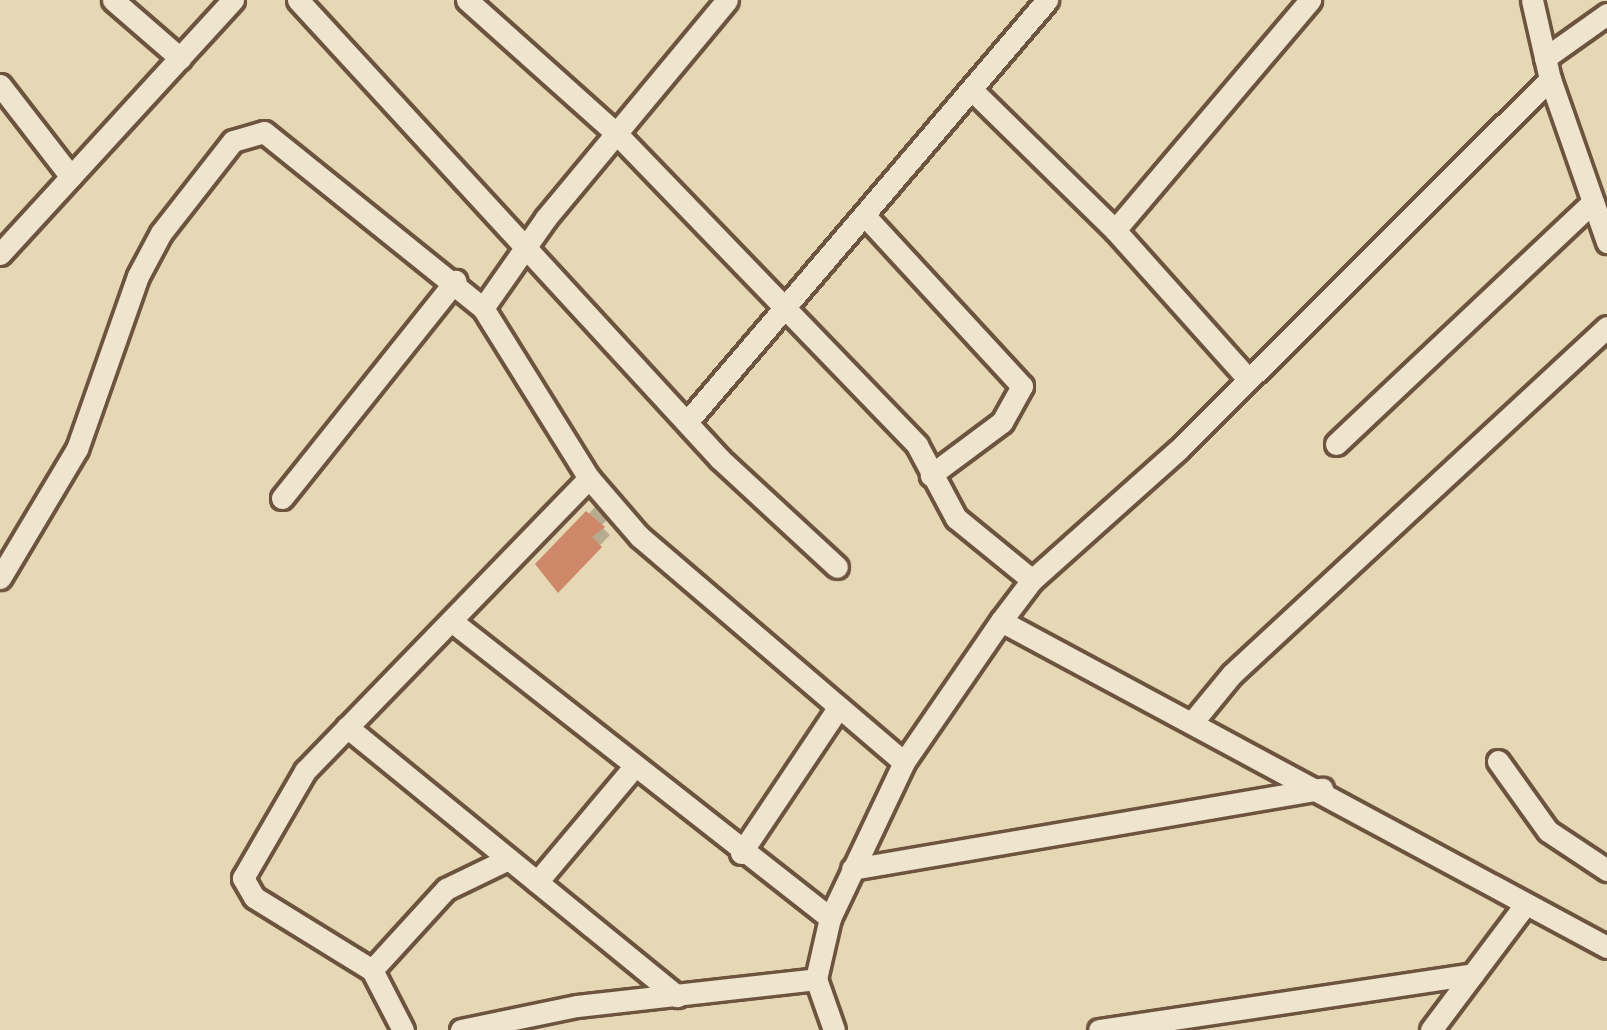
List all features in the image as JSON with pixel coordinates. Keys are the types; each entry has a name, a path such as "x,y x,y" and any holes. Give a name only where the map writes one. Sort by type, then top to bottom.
{"street":[{"path":"113,0 180,58"},
{"path":"0,254 233,0"},
{"path":"298,0 530,243 686,422 837,567"},
{"path":"467,0 616,134 784,315 916,445 956,518 1032,580"},
{"path":"483,308 616,134 727,0"},
{"path":"686,422 784,315 1046,0"},
{"path":"1115,230 1310,0"},
{"path":"1532,0 1548,68 1607,242"},
{"path":"834,1030 816,979 830,918 904,762 1032,580 1248,379 1548,68 1607,14"},
{"path":"0,85 71,177"},
{"path":"973,91 1115,230 1248,379"},
{"path":"0,578 77,449 138,276 161,233 247,132 281,140 455,281 483,308 589,478 704,597 904,762"},
{"path":"1336,444 1593,202"},
{"path":"866,217 1022,386 1002,422 931,475"},
{"path":"282,498 455,281"},
{"path":"1195,719 1232,674 1607,327"},
{"path":"403,1030 372,970 242,885 286,796 589,478"},
{"path":"1001,622 1195,719 1607,947"},
{"path":"454,623 632,769 830,918"},
{"path":"741,853 838,708"},
{"path":"347,727 677,996"},
{"path":"1498,760 1547,831 1607,870"},
{"path":"537,882 632,769"},
{"path":"852,869 1322,789"},
{"path":"372,970 446,889 508,859"},
{"path":"1431,1030 1525,905"},
{"path":"1099,1030 1473,974"},
{"path":"461,1030 816,979"}],"building":[{"path":"586,511 605,527 592,537 602,547 558,593 535,564"}]}
